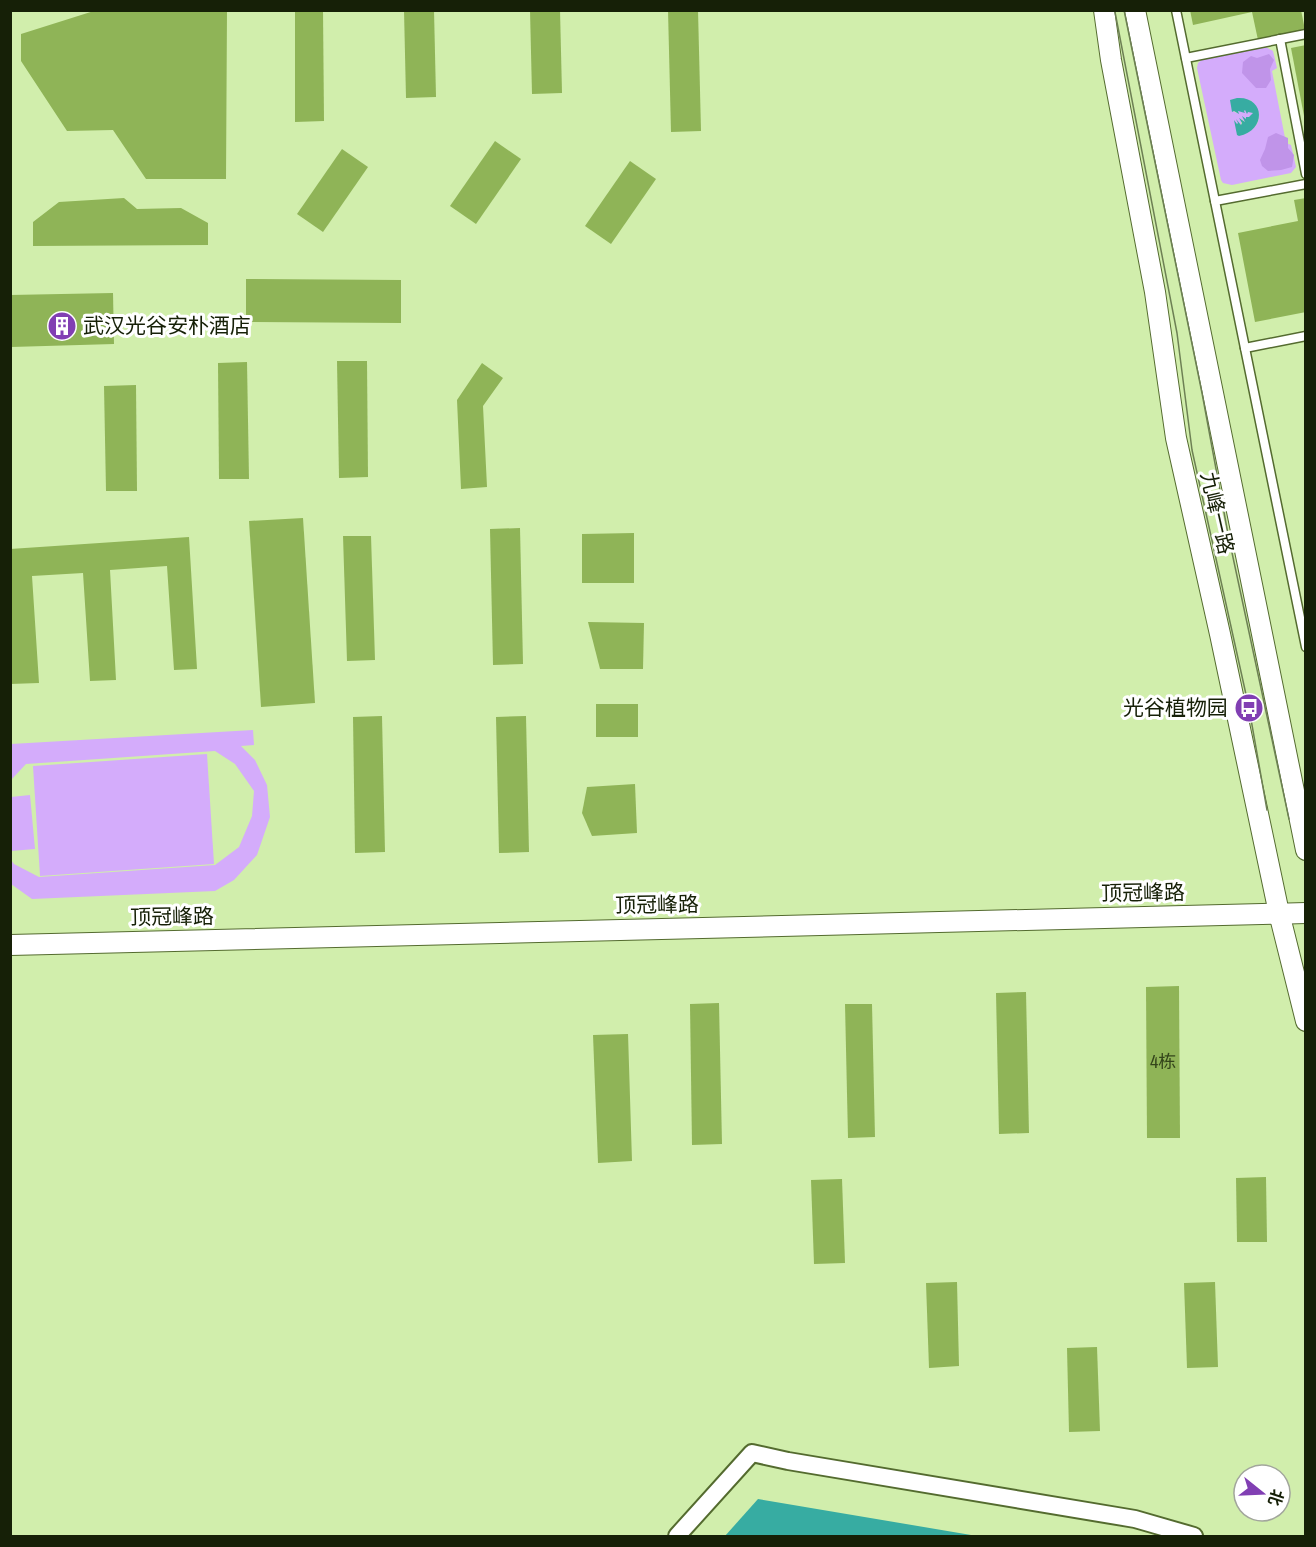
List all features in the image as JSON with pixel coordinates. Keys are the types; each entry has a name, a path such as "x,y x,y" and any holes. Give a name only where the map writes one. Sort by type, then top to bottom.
{"street":[{"name":"九峰一路","path":"1104,10 1111,60 1155,292 1176,438 1279,913 1305,1021"},
{"name":"九峰一路","path":"1135,10 1305,850"},
{"name":"顶冠峰路","path":"10,945 1305,913"},
{"path":"677,1536 752,1453 1135,1519 1194,1536"}],"lane":[{"path":"1176,10 1305,646"},
{"path":"1186,58 1305,34"},
{"path":"1280,39 1305,174"},
{"path":"1215,201 1305,184"},
{"path":"1245,348 1305,336"}],"shaded area":[{"path":"1264,46 1273,51 1277,68 1272,71 1286,143 1291,145 1296,167 1291,173 1232,185 1223,183 1197,68 1198,63 1205,57","holes":["1250,100 1259,115 1256,125 1242,135 1237,125 1241,125 1241,119 1245,122 1253,113 1246,110 1237,113 1233,111"]},
{"path":"1269,54 1274,60 1270,69 1271,80 1266,88 1256,88 1242,73 1243,62 1251,56 1257,58"},
{"path":"1276,133 1288,138 1288,148 1294,155 1292,167 1268,171 1262,166 1260,160 1268,137"},
{"path":"253,730 254,745 241,746 255,760 267,785 270,817 257,855 234,880 215,891 32,899 11,884 11,860 14,864 39,877 215,865 239,847 252,816 254,791 235,764 215,751 26,764 11,780 11,744"},
{"path":"207,754 214,864 40,876 33,766"},
{"path":"30,795 35,849 11,851 11,797"}],"water":[{"path":"1237,98 1253,102 1259,114 1254,127 1248,133 1239,136 1234,120 1237,124 1236,119 1241,125 1239,118 1245,122 1242,116 1246,119 1253,113 1248,112 1247,114 1245,110 1245,113 1238,111 1239,114 1232,112 1230,100"},
{"path":"758,1499 977,1536 725,1536"}],"building":[{"path":"97,10 227,10 226,179 146,179 113,130 67,131 21,61 21,34"},
{"path":"295,10 323,10 324,121 295,122"},
{"path":"404,10 434,10 436,97 406,98"},
{"path":"530,10 560,10 562,93 532,94"},
{"path":"668,10 698,10 701,131 671,132"},
{"path":"1190,10 1301,10 1305,30 1258,40 1252,12 1193,25"},
{"path":"1306,45 1306,116 1304,116 1291,48"},
{"path":"495,141 521,159 476,224 450,206"},
{"path":"342,149 368,167 323,232 297,214"},
{"path":"630,161 656,179 611,244 585,226"},
{"path":"124,198 137,209 181,208 208,223 208,245 33,246 33,222 59,202"},
{"path":"1306,198 1306,312 1255,322 1238,233 1298,221 1294,200"},
{"path":"246,279 401,280 401,323 246,322"},
{"name":"武汉光谷安朴酒店","path":"113,293 114,344 11,347 10,295"},
{"path":"337,361 367,361 368,477 339,478"},
{"path":"247,362 249,479 219,479 218,363"},
{"path":"482,363 503,378 483,406 487,487 461,489 457,400"},
{"path":"136,385 137,491 106,491 104,386"},
{"path":"303,518 315,703 261,707 249,521"},
{"path":"520,528 523,664 493,665 490,529"},
{"path":"634,533 634,583 582,583 582,534"},
{"path":"343,536 371,536 375,660 347,661"},
{"path":"189,537 197,669 174,670 167,566 110,570 116,680 90,681 83,573 32,576 39,683 10,684 10,549"},
{"path":"588,622 644,623 643,669 600,669"},
{"path":"596,704 638,704 638,737 596,737"},
{"path":"382,716 385,852 355,853 353,717"},
{"path":"526,716 529,852 499,853 496,717"},
{"path":"635,784 637,833 592,836 582,813 587,787"},
{"path":"1179,986 1180,1138 1147,1138 1146,987"},
{"path":"1026,992 1029,1133 999,1134 996,993"},
{"path":"719,1003 722,1144 692,1145 690,1004"},
{"path":"845,1004 872,1004 875,1137 848,1138"},
{"path":"628,1034 632,1161 598,1163 593,1035"},
{"path":"1266,1177 1267,1242 1237,1242 1236,1178"},
{"path":"842,1179 845,1263 814,1264 811,1180"},
{"path":"957,1282 959,1366 929,1368 926,1283"},
{"path":"1215,1282 1218,1367 1187,1368 1184,1283"},
{"path":"1097,1347 1100,1431 1069,1432 1067,1348"}],"tram line":[{"path":"1124,10 1202,393 1228,534 1289,819"},
{"path":"1115,12 1177,333 1192,450 1249,708 1267,810"}],"place":[{"name":"武汉光谷安朴酒店","path":"62,326"},
{"name":"光谷植物园","path":"1249,708"}]}
